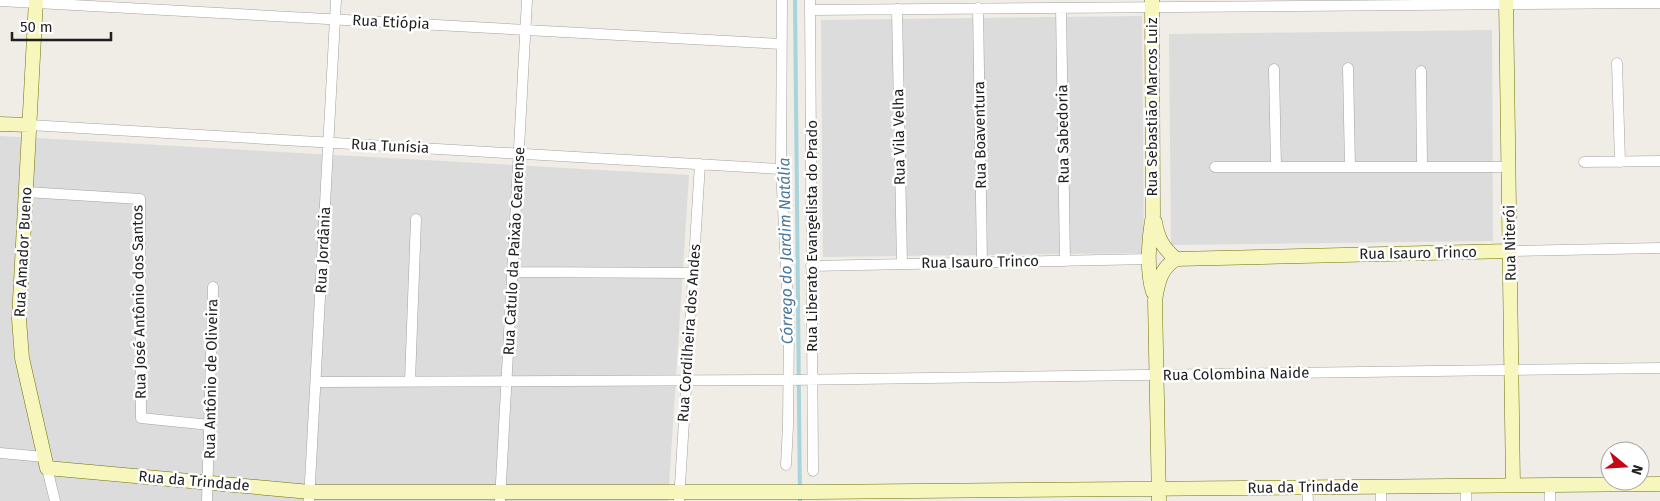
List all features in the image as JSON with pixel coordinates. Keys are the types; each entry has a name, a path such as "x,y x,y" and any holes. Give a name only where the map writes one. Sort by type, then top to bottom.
{"main road":[{"name":"Rua Amador Bueno","path":"36,2 20,302 20,339 46,462"},
{"name":"Rua Niterói","path":"1506,2 1513,485"},
{"name":"Rua Sebastião Marcos Luiz","path":"1152,4 1153,215 1150,236 1150,259 1151,287 1155,300"},
{"name":"Rua Tunísia","path":"0,124 29,125"},
{"name":"Rua Sebastião Marcos Luiz","path":"1153,215 1157,236 1162,245 1176,259 1169,263 1161,273 1155,300 1159,495"},
{"name":"Rua Isauro Trinco","path":"1176,259 1510,251"},
{"name":"Rua da Trindade","path":"46,462 310,497 1307,494 1381,487 1660,484"}],"street":[{"name":"Rua Jordânia","path":"310,497 336,0"},
{"name":"Rua Catulo da Paixão Cearense","path":"500,497 527,0"},
{"path":"782,0 781,169 789,315 786,465"},
{"name":"Rua Etiópia","path":"0,1 781,44"},
{"path":"810,5 897,9 1061,8 1152,4 1506,2 1660,4"},
{"name":"Rua Liberato Evangelista do Prado","path":"810,5 813,471"},
{"name":"Rua Boaventura","path":"978,8 982,262"},
{"name":"Rua Sabedoria","path":"1061,8 1065,261"},
{"name":"Rua Vila Velha","path":"897,9 902,264"},
{"path":"1617,63 1620,162"},
{"path":"1348,68 1350,167"},
{"path":"1274,69 1276,167"},
{"path":"1421,71 1422,167"},
{"name":"Rua Tunísia","path":"29,125 781,169"},
{"path":"1584,162 1660,161"},
{"name":"Rua Cordilheira dos Andes","path":"679,496 700,164"},
{"path":"1215,167 1508,167"},
{"name":"Rua José Antônio dos Santos","path":"26,192 140,199 141,418 210,425"},
{"path":"410,382 416,219"},
{"name":"Rua Isauro Trinco","path":"1510,251 1660,248"},
{"name":"Rua Isauro Trinco","path":"811,266 1150,259"},
{"path":"512,272 693,273"},
{"name":"Rua Antônio de Oliveira","path":"207,501 212,287"},
{"name":"Rua Colombina Naide","path":"316,382 812,380 1660,368"},
{"name":"Rua da Trindade","path":"0,453 46,462"},
{"name":"Rua Amador Bueno","path":"46,462 55,501"},
{"path":"1550,485 1550,501"},
{"path":"1466,486 1466,501"},
{"path":"1381,487 1381,501"}],"shaded area":[{"path":"1142,16 1144,253 823,257 821,20"},
{"path":"1492,30 1493,241 1171,245 1169,34"},
{"path":"0,136 689,175 668,501 0,501"}],"waterway":[{"name":"Córrego do Jardim Natália","path":"795,0 800,501"}]}
